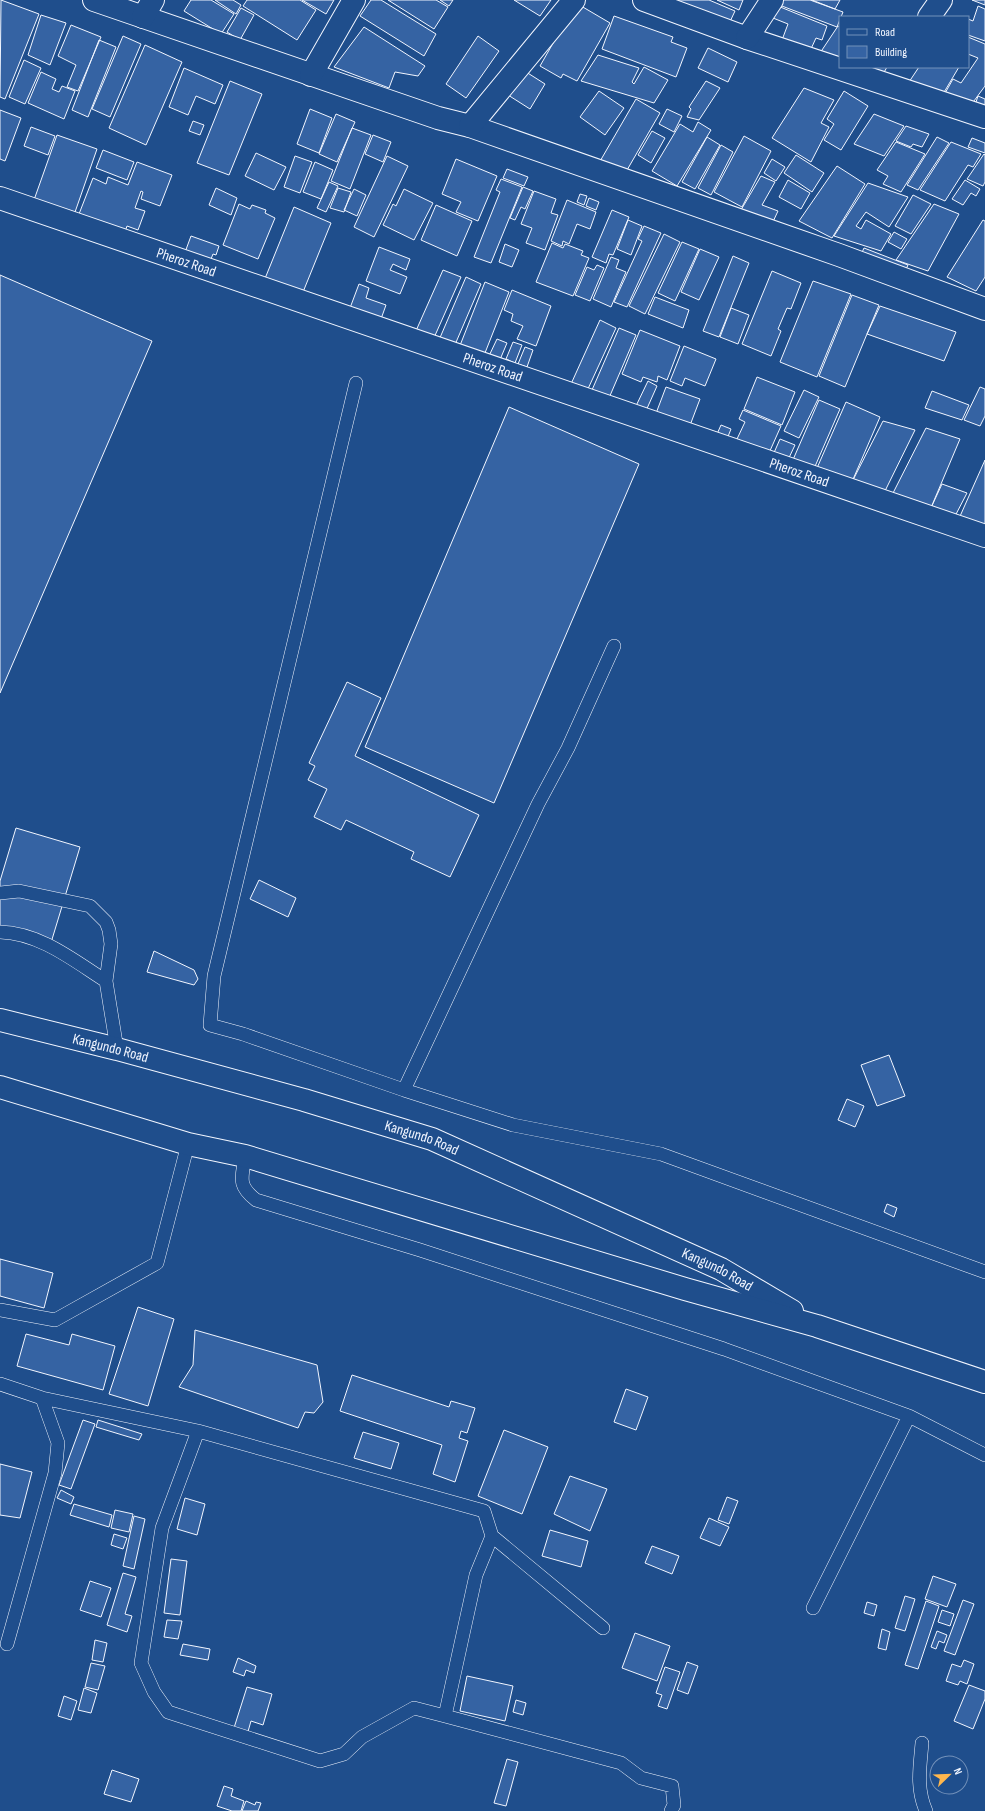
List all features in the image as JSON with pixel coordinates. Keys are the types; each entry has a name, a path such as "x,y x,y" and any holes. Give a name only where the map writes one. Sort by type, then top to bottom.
{"main road":[{"path":"94,0 148,8 311,75 438,118 470,126 839,255 985,309"},
{"path":"311,75 354,0"},
{"path":"470,126 574,0"},
{"path":"644,0 747,38 839,62"},
{"path":"747,38 772,0"},
{"path":"931,16 941,0"},
{"path":"864,68 891,75 985,117"},
{"name":"Pheroz Road","path":"0,198 985,536"},
{"name":"Kangundo Road","path":"0,1020 117,1049 304,1100 432,1139 721,1269 817,1326"},
{"name":"Kangundo Road","path":"0,1087 188,1144 244,1156 685,1289 817,1326 985,1382"}],"lane":[{"path":"356,383 214,976 210,1025 243,1034 404,1090 513,1125 661,1154 985,1272"},
{"path":"404,1090 538,804 568,748 614,646"},
{"path":"0,893 19,891 90,906 101,916 109,930 111,944 106,980 117,1049"},
{"path":"0,932 13,932 45,942 106,980"},
{"path":"0,1310 55,1320 157,1263 188,1144"},
{"path":"244,1156 241,1183 247,1193 256,1200 420,1250 724,1350 909,1416 985,1454"},
{"path":"0,1384 42,1398 198,1430 484,1511 492,1536 603,1628"},
{"path":"7,1644 55,1473 58,1443 42,1398"},
{"path":"813,1608 909,1416"},
{"path":"198,1430 162,1528 141,1663 154,1692 168,1712 320,1760 344,1754 362,1737 414,1708 621,1763 641,1778 672,1786 674,1805 671,1811"},
{"path":"445,1716 476,1575 492,1536"},
{"path":"922,1743 918,1780 921,1800 926,1811"}],"building":[{"path":"1,0 39,14 5,99 0,97"},
{"path":"191,0 211,0 234,14 221,34 184,11"},
{"path":"215,0 233,0 241,5 236,14"},
{"path":"247,0 300,0 316,10 297,40 243,6"},
{"path":"302,0 334,0 326,14"},
{"path":"371,0 381,0 436,34 424,56 360,16"},
{"path":"388,0 436,0 448,7 434,29"},
{"path":"440,0 453,0 449,6"},
{"path":"514,0 551,0 540,16"},
{"path":"665,0 709,0 735,11 727,28"},
{"path":"717,0 743,0 739,10"},
{"path":"775,0 810,0 843,12 841,16 839,16 837,27 774,3"},
{"path":"812,0 840,0 835,9"},
{"path":"972,0 985,0 985,5"},
{"path":"576,3 610,23 577,81 563,74 561,78 540,66"},
{"path":"773,4 827,26 822,40 816,38 810,51 782,40 788,24 768,16"},
{"path":"978,6 985,9 985,41 969,35 969,19 973,21"},
{"path":"241,8 254,15 240,40 227,32"},
{"path":"41,15 66,23 50,65 28,55"},
{"path":"614,16 673,37 671,42 687,48 676,77 602,49"},
{"path":"71,25 101,37 78,91 67,87 76,65 58,56"},
{"path":"838,26 839,26 839,60 820,53"},
{"path":"364,27 425,66 418,76 395,72 389,88 334,67"},
{"path":"123,36 141,44 110,117 92,109"},
{"path":"478,36 499,51 466,98 446,84"},
{"path":"969,37 985,44 985,86 971,105 944,95 953,79 961,83 978,58 969,54"},
{"path":"99,40 116,47 88,117 72,110"},
{"path":"145,45 182,62 146,145 109,128"},
{"path":"708,48 737,62 728,82 698,68"},
{"path":"598,55 639,68 632,82 634,84 644,67 668,80 654,103 581,81"},
{"path":"24,60 41,68 25,104 9,97"},
{"path":"184,68 223,85 215,104 196,96 188,115 169,107"},
{"path":"861,68 886,68 882,76"},
{"path":"918,68 958,68 943,94 909,82"},
{"path":"523,70 545,84 530,109 508,95"},
{"path":"41,72 56,79 52,89 59,92 62,86 75,91 64,119 28,103"},
{"path":"230,81 262,94 229,175 197,163"},
{"path":"706,81 720,88 699,120 687,117 691,109 689,107"},
{"path":"804,88 834,100 821,123 829,127 811,162 772,138"},
{"path":"599,91 624,108 605,135 580,117"},
{"path":"844,91 868,106 841,150 824,140 834,124 827,119"},
{"path":"978,96 985,99 985,109 975,105"},
{"path":"636,99 660,113 623,177 599,163"},
{"path":"310,109 332,118 319,153 297,144"},
{"path":"667,109 682,116 674,132 659,124"},
{"path":"0,110 21,118 5,161 0,159"},
{"path":"336,114 355,122 337,162 319,154"},
{"path":"874,114 904,126 884,156 854,144"},
{"path":"193,121 204,125 200,135 189,131"},
{"path":"698,122 711,130 677,186 652,171 680,124 693,132"},
{"path":"906,126 929,134 922,147 913,144 911,147 896,141"},
{"path":"31,127 55,136 48,155 24,146"},
{"path":"352,128 371,135 350,189 331,181"},
{"path":"652,131 665,138 651,163 638,155"},
{"path":"57,135 97,149 74,215 34,200"},
{"path":"373,135 391,142 383,162 365,154"},
{"path":"744,136 771,151 742,207 714,192"},
{"path":"707,137 720,145 695,189 682,182"},
{"path":"937,137 949,143 918,190 907,185"},
{"path":"972,138 985,143 985,153 968,147"},
{"path":"896,142 925,154 901,192 883,184 888,176 877,170"},
{"path":"951,142 981,154 973,167 968,165 945,201 920,190"},
{"path":"721,145 733,152 711,195 698,188"},
{"path":"103,150 134,162 127,180 96,168"},
{"path":"256,153 286,167 274,190 245,176"},
{"path":"984,154 985,182 983,186 967,179"},
{"path":"796,155 824,173 812,192 784,173"},
{"path":"295,156 312,162 300,193 284,187"},
{"path":"387,156 408,166 374,237 354,227"},
{"path":"456,159 497,176 478,221 456,212 461,202 442,194"},
{"path":"772,159 785,167 776,181 764,173"},
{"path":"137,162 172,175 160,206 141,199 143,192 141,191 135,208 145,211 138,230 127,226 125,232 79,214 93,178 106,184 108,177 128,185"},
{"path":"315,162 333,170 321,199 303,192"},
{"path":"837,166 865,184 832,238 799,221"},
{"path":"507,169 528,177 524,186 503,178"},
{"path":"761,176 775,182 762,205 778,211 771,226 738,215"},
{"path":"501,179 522,187 491,263 474,257 500,192 496,190"},
{"path":"788,180 810,193 801,209 779,197"},
{"path":"965,180 980,189 976,196 971,193 963,205 952,199"},
{"path":"329,182 338,186 326,212 317,208"},
{"path":"868,183 908,197 889,227 866,212 856,226 861,229 866,220 891,234 881,251 834,236"},
{"path":"523,187 533,191 525,209 521,207 515,220 510,218"},
{"path":"216,188 237,198 231,215 209,205"},
{"path":"338,188 351,192 344,212 330,208"},
{"path":"354,189 366,195 357,216 344,210"},
{"path":"404,189 433,203 414,240 383,225 393,204 396,206"},
{"path":"534,191 556,199 551,213 558,215 545,250 526,243 532,228 521,224"},
{"path":"580,194 587,196 584,205 577,202"},
{"path":"913,195 931,204 911,234 895,226"},
{"path":"589,198 599,202 596,210 586,206"},
{"path":"567,200 596,212 590,229 577,224 569,244 563,241 562,246 551,241"},
{"path":"239,204 250,209 252,205 266,210 265,213 275,218 258,259 223,245"},
{"path":"934,204 959,214 928,271 896,260"},
{"path":"436,205 472,221 457,256 421,240"},
{"path":"294,207 331,223 301,297 264,281"},
{"path":"612,210 629,217 613,255 609,254 606,263 592,257"},
{"path":"628,220 642,226 631,255 617,249"},
{"path":"983,220 985,221 985,277 976,291 947,277"},
{"path":"644,226 661,233 627,307 614,302 642,241 638,239"},
{"path":"894,232 907,239 901,249 888,242"},
{"path":"664,234 680,242 645,314 629,306"},
{"path":"191,236 219,246 216,255 213,254 209,264 184,255"},
{"path":"682,242 699,249 675,301 658,293"},
{"path":"552,243 563,248 565,244 583,251 581,255 589,258 573,296 536,282"},
{"path":"505,244 519,250 512,267 499,262"},
{"path":"379,247 410,259 406,270 393,264 390,270 407,277 400,294 366,281"},
{"path":"864,248 908,265 903,276 859,259"},
{"path":"700,249 719,257 699,300 681,292"},
{"path":"733,256 749,263 719,337 703,331"},
{"path":"611,257 619,260 616,268 626,272 611,307 593,299"},
{"path":"597,265 604,268 590,301 575,295 587,267 594,270"},
{"path":"443,270 461,277 433,340 415,333"},
{"path":"772,271 801,283 791,309 787,308 778,329 781,331 771,356 742,344"},
{"path":"0,275 152,341 0,693"},
{"path":"466,277 481,284 454,347 439,340"},
{"path":"813,281 851,294 817,377 780,362"},
{"path":"485,282 509,292 483,358 459,348"},
{"path":"359,284 369,288 366,298 386,305 381,319 350,308"},
{"path":"512,290 551,306 536,346 517,339 523,326 511,321 513,314 504,310"},
{"path":"852,295 879,305 845,387 819,376"},
{"path":"655,297 689,310 683,328 648,314"},
{"path":"880,306 956,332 944,361 867,334"},
{"path":"731,308 749,315 738,344 720,337"},
{"path":"600,320 616,328 587,391 571,384"},
{"path":"619,328 636,335 609,398 592,390"},
{"path":"640,330 680,346 667,380 658,376 657,382 643,377 641,382 622,374"},
{"path":"497,339 507,343 499,362 488,358"},
{"path":"513,342 522,345 515,363 506,359"},
{"path":"684,346 716,359 705,386 685,378 682,386 670,381"},
{"path":"525,347 533,350 527,367 518,364"},
{"path":"757,377 795,392 782,425 744,409"},
{"path":"648,381 657,386 645,413 635,408"},
{"path":"666,387 700,399 689,428 655,416"},
{"path":"980,387 985,389 985,416 980,426 964,420"},
{"path":"804,390 819,397 799,438 784,431"},
{"path":"932,391 969,405 962,420 925,408"},
{"path":"819,400 840,409 813,471 792,462"},
{"path":"846,402 880,417 851,484 817,468"},
{"path":"509,407 639,464 494,803 365,747"},
{"path":"743,410 781,426 769,453 737,439 745,422 739,419"},
{"path":"883,421 915,430 884,493 852,482"},
{"path":"721,425 731,429 727,439 717,434"},
{"path":"926,428 960,439 930,510 891,497"},
{"path":"780,439 795,445 787,462 773,455"},
{"path":"985,460 985,535 957,523"},
{"path":"942,484 967,493 953,520 930,510"},
{"path":"347,682 381,698 355,756 479,815 450,877 411,859 414,852 346,820 341,830 314,817 327,789 308,780 315,766 309,763"},
{"path":"16,828 80,847 50,946 0,931 0,881"},
{"path":"259,880 296,898 288,917 250,899"},
{"path":"154,951 194,970 198,979 194,985 147,972"},
{"path":"889,1055 905,1096 877,1106 861,1065"},
{"path":"847,1099 864,1106 855,1127 838,1120"},
{"path":"887,1204 897,1208 894,1217 884,1212"},
{"path":"0,1259 53,1273 44,1308 0,1296"},
{"path":"138,1307 174,1319 148,1406 109,1394"},
{"path":"195,1330 317,1365 323,1402 314,1413 305,1412 298,1428 179,1387 193,1365"},
{"path":"26,1334 69,1345 72,1334 115,1346 103,1390 17,1366"},
{"path":"352,1375 449,1407 451,1401 475,1408 467,1433 461,1431 459,1438 468,1441 455,1482 433,1474 442,1445 340,1411"},
{"path":"626,1389 648,1397 636,1430 614,1422"},
{"path":"83,1420 95,1424 71,1489 59,1485"},
{"path":"98,1420 142,1434 139,1440 96,1427"},
{"path":"504,1430 548,1447 522,1514 478,1496"},
{"path":"363,1432 399,1443 391,1469 354,1458"},
{"path":"0,1464 32,1472 20,1518 0,1515"},
{"path":"570,1476 607,1489 590,1531 554,1514"},
{"path":"61,1490 74,1497 71,1504 57,1498"},
{"path":"727,1497 738,1501 729,1524 718,1520"},
{"path":"185,1498 205,1504 197,1535 177,1529"},
{"path":"74,1504 112,1515 109,1527 70,1515"},
{"path":"115,1510 133,1514 129,1532 111,1528"},
{"path":"134,1516 145,1519 134,1569 123,1566"},
{"path":"709,1518 729,1527 720,1546 700,1538"},
{"path":"550,1530 588,1541 581,1567 542,1556"},
{"path":"114,1534 127,1538 123,1549 111,1545"},
{"path":"652,1546 679,1556 672,1574 645,1563"},
{"path":"171,1559 187,1561 180,1615 164,1613"},
{"path":"123,1573 136,1577 125,1614 132,1616 127,1632 107,1625"},
{"path":"933,1576 956,1584 947,1607 925,1599"},
{"path":"90,1581 111,1588 101,1617 80,1610"},
{"path":"905,1596 915,1599 905,1631 895,1628"},
{"path":"963,1600 974,1604 955,1655 944,1651"},
{"path":"926,1601 939,1606 918,1669 905,1665"},
{"path":"867,1602 877,1605 874,1616 864,1613"},
{"path":"942,1610 954,1614 950,1626 938,1622"},
{"path":"167,1620 182,1621 178,1639 164,1637"},
{"path":"882,1629 890,1632 886,1650 878,1648"},
{"path":"937,1631 947,1635 944,1643 939,1641 936,1649 931,1647"},
{"path":"635,1633 670,1646 657,1681 622,1668"},
{"path":"95,1640 107,1643 103,1662 92,1660"},
{"path":"183,1644 210,1649 208,1660 180,1655"},
{"path":"238,1658 256,1666 254,1673 246,1670 244,1676 233,1672"},
{"path":"964,1660 974,1664 967,1684 960,1681 958,1685 946,1681 952,1664 961,1667"},
{"path":"687,1662 698,1666 688,1694 677,1690"},
{"path":"91,1663 105,1666 98,1690 85,1687"},
{"path":"665,1667 680,1672 667,1709 658,1706 662,1695 656,1693"},
{"path":"467,1676 513,1686 505,1721 460,1711"},
{"path":"969,1685 985,1691 985,1699 973,1729 954,1721"},
{"path":"247,1687 272,1694 263,1725 251,1721 247,1735 233,1731"},
{"path":"84,1688 97,1693 91,1713 78,1710"},
{"path":"64,1696 77,1701 71,1720 58,1716"},
{"path":"516,1700 526,1703 523,1715 513,1712"},
{"path":"507,1759 518,1762 506,1806 494,1803"},
{"path":"112,1770 139,1779 131,1802 104,1794"},
{"path":"224,1786 233,1789 231,1796 244,1801 241,1811 232,1811 217,1806"},
{"path":"246,1801 255,1805 256,1802 261,1803 258,1811 242,1811"}]}
